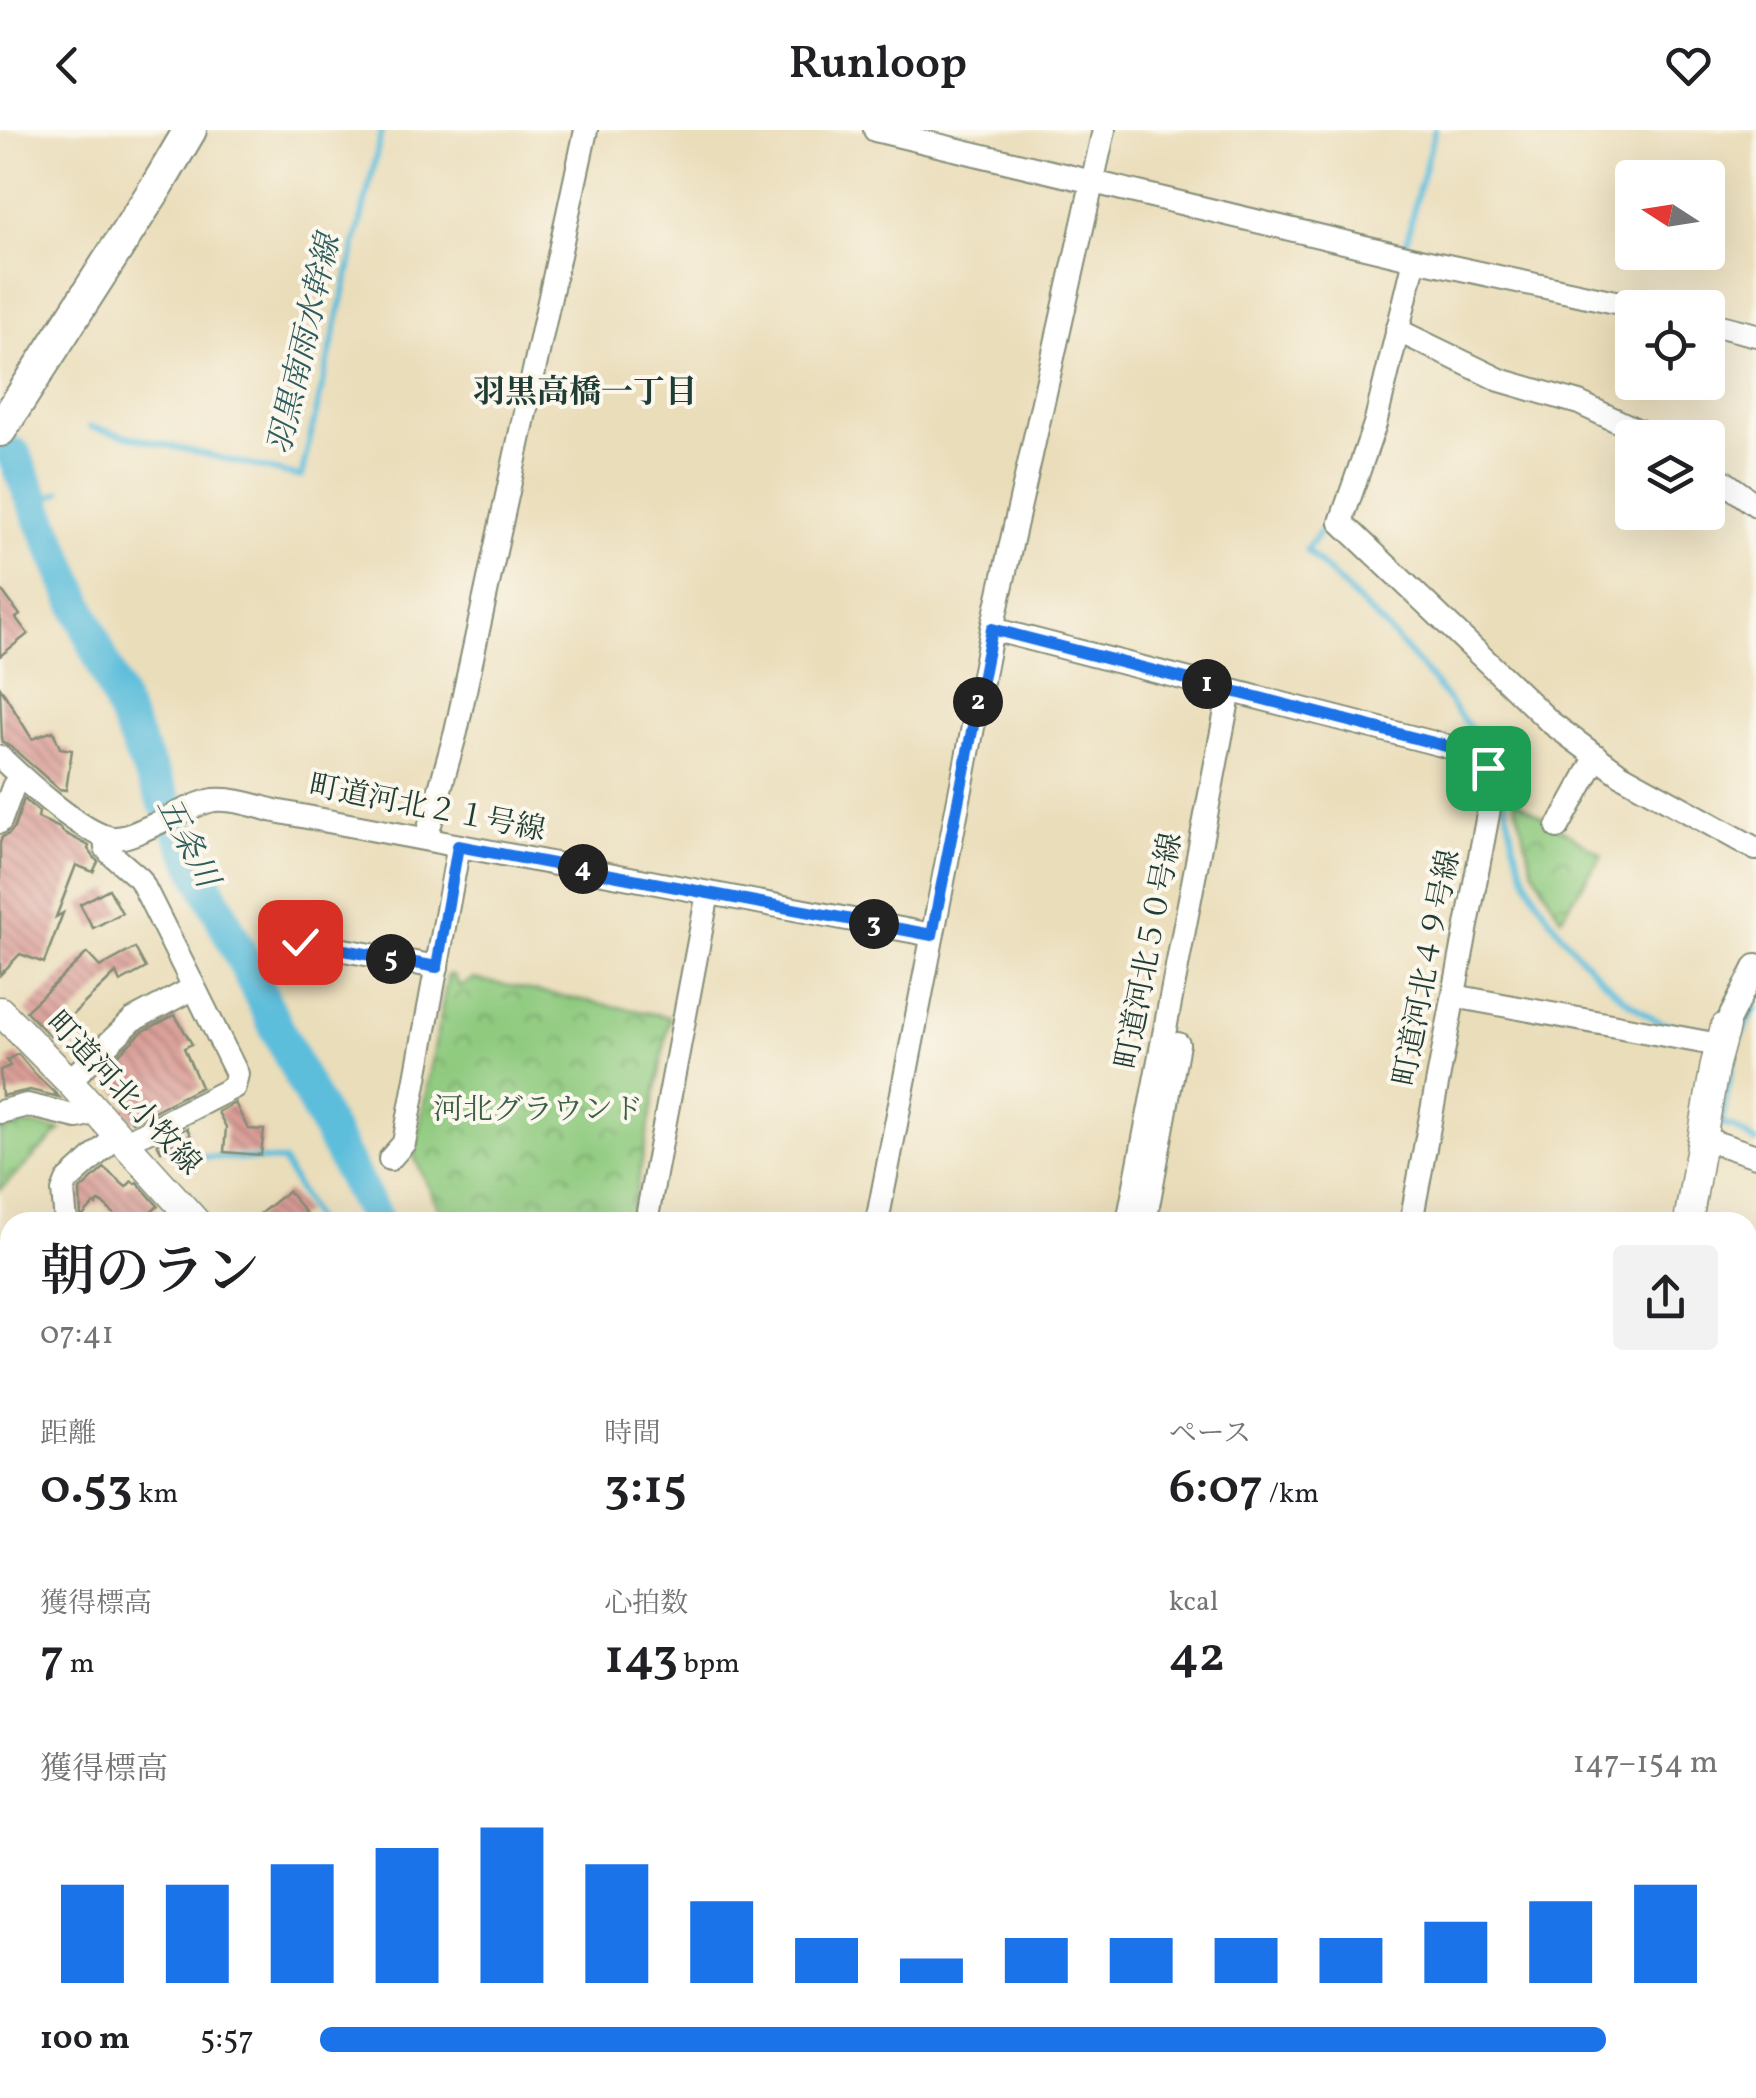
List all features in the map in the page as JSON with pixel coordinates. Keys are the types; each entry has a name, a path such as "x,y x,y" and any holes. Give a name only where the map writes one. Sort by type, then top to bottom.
{"main road":[{"path":"0,430 190,130"}],"street":[{"path":"426,839 456,732 586,130"},
{"path":"875,130 1416,259 1615,302"},
{"path":"880,1212 992,629 1104,130"},
{"path":"1416,259 1375,424 1341,522 1550,722 1620,774 1756,848"},
{"path":"1725,327 1756,335"},
{"path":"1397,330 1500,380 1579,403 1615,420"},
{"path":"1725,482 1756,505"},
{"name":"町道河北４９号線","path":"992,629 1482,758 1492,780 1492,793 1413,1212"},
{"name":"町道河北５０号線","path":"1130,1212 1230,690"},
{"path":"1558,827 1597,756"},
{"path":"0,757 86,827 106,836 110,853 140,878 237,1074 234,1087 120,1139 67,1181 65,1212"},
{"path":"1147,1212 1230,771 1215,768"},
{"path":"0,822 20,776"},
{"name":"町道河北２１号線","path":"106,836 118,838 204,802 229,800 932,935"},
{"path":"390,1159 404,1143 458,846"},
{"path":"648,1212 708,893"},
{"path":"278,948 300,942 437,967"},
{"path":"1690,1212 1722,1036 1756,966"},
{"path":"68,1081 133,1020 183,994 192,983"},
{"path":"1454,996 1722,1036"},
{"name":"町道河北小牧線","path":"4,1019 68,1081 187,1212"},
{"path":"0,1112 27,1104 77,1117 96,1112"},
{"path":"1702,1138 1756,1156"}],"green space":[{"path":"1514,799 1602,855 1561,918 1533,870"},
{"name":"河北グラウンド","path":"448,975 453,975 460,987 473,979 670,1017 632,1212 440,1212 414,1156"},
{"path":"29,1125 61,1130 0,1190 0,1126 1,1130"}],"building":[{"path":"0,588 20,615 16,618 28,634 0,656"},
{"path":"0,687 32,739 53,731 60,748 72,750 66,790 59,789 2,742"},
{"path":"24,799 39,812 38,818 89,846 98,862 93,872 76,865 44,963 20,954 0,975 0,843 14,828"},
{"path":"109,889 122,913 93,928 80,904"},
{"path":"135,948 146,968 120,982 116,973 50,1036 26,1011 87,953 100,967"},
{"path":"175,1015 192,1044 184,1048 201,1087 132,1122 124,1107 128,1105 101,1071 142,1032"},
{"path":"18,1054 59,1097 30,1090 2,1096 0,1070 10,1066 7,1060"},
{"path":"235,1103 248,1129 264,1130 261,1155 224,1152 226,1127 218,1112"},
{"path":"187,1128 191,1137 161,1151 157,1143"},
{"path":"104,1168 126,1187 137,1182 158,1206 152,1212 112,1212 100,1201 81,1212 80,1190"},
{"path":"288,1191 305,1212 262,1212"}],"waterway":[{"name":"羽黒南雨水幹線","path":"90,427 301,477 382,130"},
{"path":"1405,250 1435,130"},
{"name":"五条川","path":"14,455 144,759 372,1212"},
{"name":"羽黒南雨水幹線","path":"34,503 61,492"},
{"path":"1333,516 1306,550 1388,630 1493,757"},
{"path":"1502,788 1516,849 1529,884 1583,959 1618,994 1654,1019 1714,1031"},
{"path":"1741,1036 1756,1007"},
{"path":"1731,1034 1741,1036 1721,1124 1756,1142"},
{"path":"173,1155 283,1161 311,1212"}],"district":[{"name":"羽黒高橋一丁目","path":"585,394"}],"route":[{"path":"300,942 437,967 458,846 932,935 992,629 1473,753 1488,768"}]}
